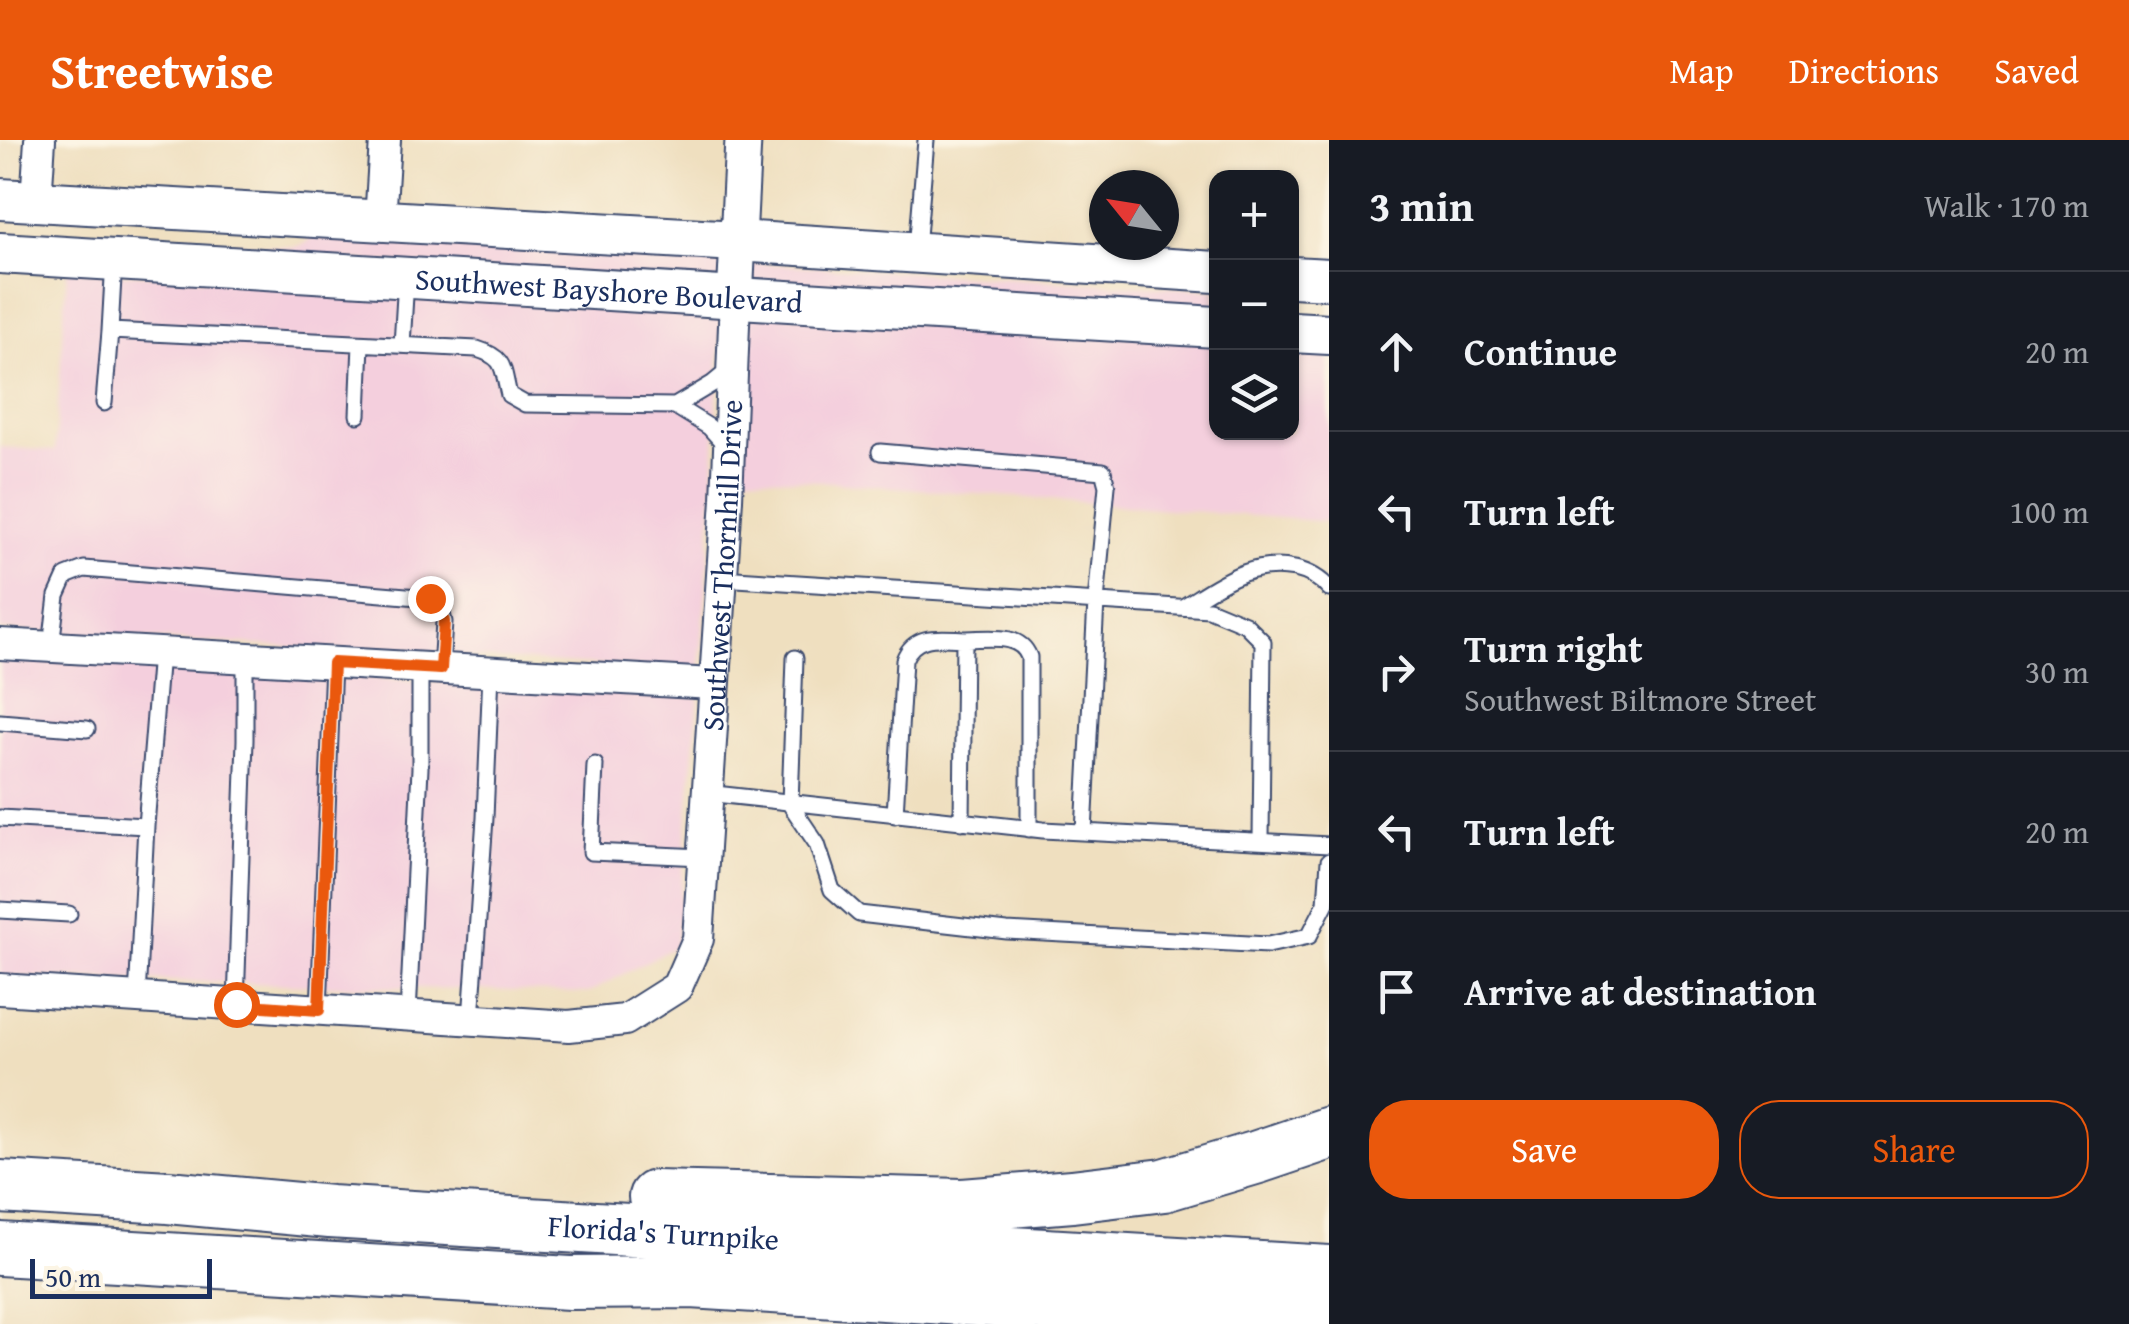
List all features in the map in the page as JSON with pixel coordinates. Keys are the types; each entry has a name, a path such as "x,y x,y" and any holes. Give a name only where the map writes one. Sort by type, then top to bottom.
{"highway":[{"path":"168,1196 326,1188 964,1205 1164,1185 1329,1133"},
{"name":"Florida's Turnpike","path":"0,1187 168,1196 330,1212 1329,1272"},
{"name":"Florida's Turnpike","path":"0,1249 570,1283 691,1282 1329,1322"},
{"path":"570,1283 785,1324"}],"main road":[{"name":"Southwest Bayshore Boulevard","path":"18,200 1209,272"},
{"path":"0,230 10,227 18,200"},
{"path":"114,260 124,235 144,225 294,234 315,218"},
{"name":"Southwest Bayshore Boulevard","path":"0,253 1209,328"},
{"path":"1299,277 1329,279"},
{"path":"1299,332 1329,334"}],"street":[{"path":"18,200 40,140"},
{"path":"380,222 385,140"},
{"name":"Southwest Thornhill Drive","path":"471,1019 569,1026 625,1020 677,987 698,938 729,449 737,241 748,145"},
{"path":"0,644 713,684"},
{"path":"0,989 471,1019"}],"lane":[{"path":"917,253 926,140"},
{"path":"104,404 114,260"},
{"path":"402,345 406,277"},
{"path":"110,331 477,349 500,360 509,395 525,404 675,406 732,367"},
{"path":"358,415 361,344"},
{"path":"675,406 708,428 729,449"},
{"path":"880,452 1103,471 1107,486 1096,602 1084,832"},
{"path":"1183,607 1234,575 1274,565 1306,572 1329,589"},
{"path":"51,646 57,596 66,576 84,569 440,600 444,622 430,668 420,768 408,1015"},
{"path":"721,578 1209,609 1244,624 1263,642 1261,840"},
{"path":"895,815 906,652 925,638 1006,639 1020,642 1029,657 1030,829"},
{"path":"962,822 964,638"},
{"path":"137,998 160,653"},
{"path":"236,1004 244,658"},
{"path":"795,658 790,804 817,844 832,890 859,914 1006,931 1268,945 1310,936 1326,903 1329,862"},
{"path":"319,1010 333,663"},
{"path":"471,1019 490,672"},
{"path":"0,722 87,729"},
{"path":"595,765 592,852 703,857"},
{"path":"706,793 1030,829 1329,844"},
{"path":"0,818 146,826"},
{"path":"0,910 69,914"}],"shaded area":[{"path":"148,238 294,247 311,238 723,262 722,286 135,245"},
{"path":"750,263 1209,290 1209,314 749,287"},
{"path":"67,270 721,311 700,671 0,630 0,447 55,451"},
{"path":"749,313 1209,340 1209,440 1299,440 1299,344 1329,346 1329,522 742,475"},
{"path":"0,657 699,697 676,946 588,993 0,976"}],"route":[{"path":"236,1004 319,1010 333,663 441,669 444,622 440,600 430,598"}]}
